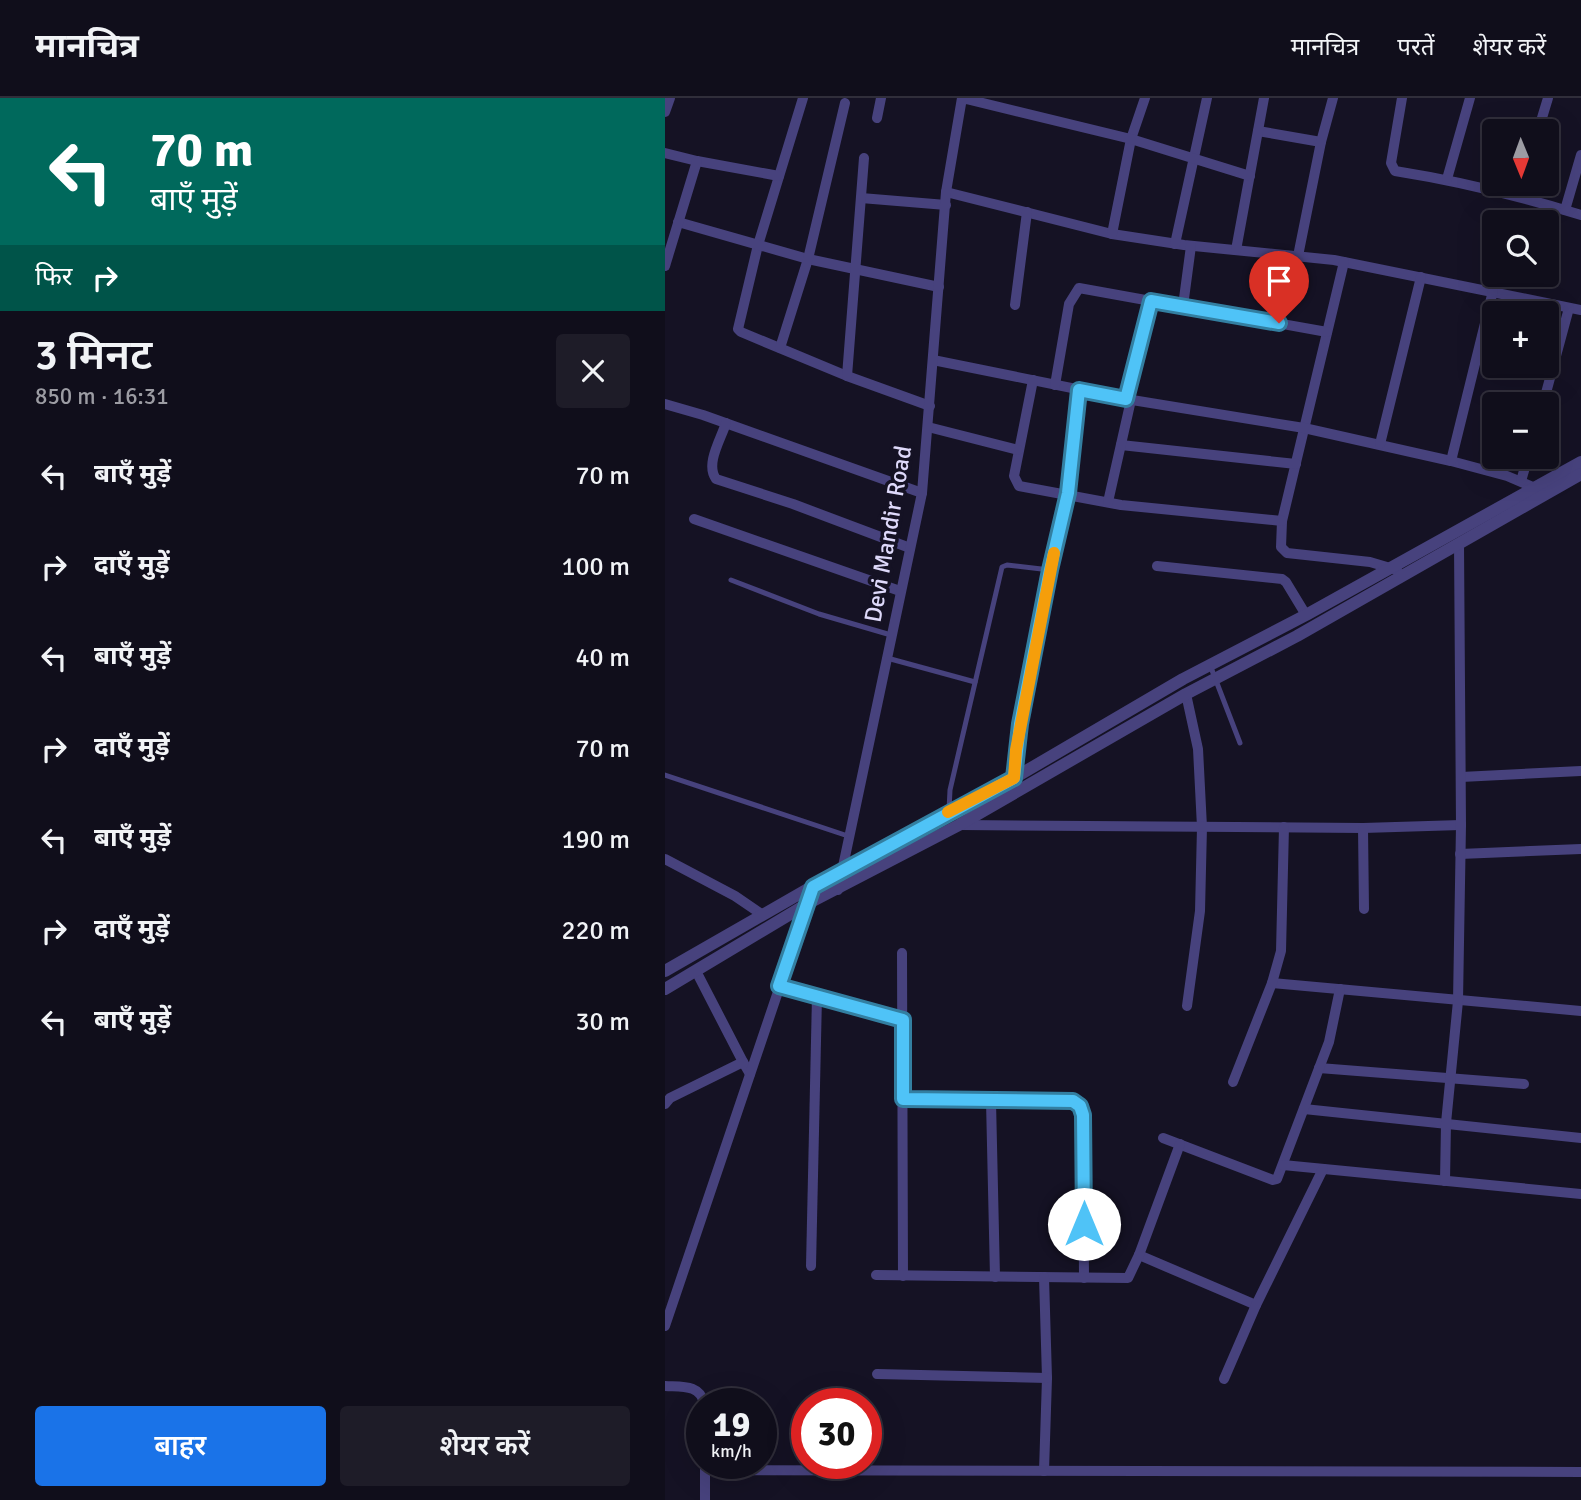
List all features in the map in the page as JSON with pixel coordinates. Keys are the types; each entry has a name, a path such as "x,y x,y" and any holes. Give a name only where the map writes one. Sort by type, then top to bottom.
{"street":[{"path":"803,98 758,245 738,329 847,376 930,406"},
{"path":"877,118 881,98"},
{"path":"962,98 1131,139 1250,176"},
{"name":"Devi Mandir Road","path":"838,890 922,494 947,192 962,98"},
{"path":"1112,234 1131,139 1145,98"},
{"path":"1175,244 1207,98"},
{"path":"1236,250 1264,98"},
{"path":"1298,257 1321,142 1333,98"},
{"path":"1402,98 1392,167 1395,171 1482,187"},
{"path":"1447,179 1470,98"},
{"path":"1542,119 1548,98"},
{"path":"665,113 668,99"},
{"path":"780,348 808,259 845,103"},
{"path":"1258,131 1321,142"},
{"path":"665,153 698,162 779,176"},
{"path":"1565,210 1581,155"},
{"path":"847,376 864,158"},
{"path":"665,266 698,162"},
{"path":"947,192 1112,234 1191,246 1344,262 1581,310"},
{"path":"1519,196 1581,215"},
{"path":"861,198 946,205"},
{"path":"1015,305 1027,212"},
{"path":"678,222 808,259 939,287"},
{"path":"1183,306 1191,246"},
{"path":"1344,262 1282,521 1281,547 1287,553 1370,562 1406,573"},
{"path":"1380,444 1421,277"},
{"path":"1055,385 1069,304 1079,288 1327,331"},
{"path":"1451,460 1493,291"},
{"path":"1108,502 1151,301"},
{"path":"1546,392 1569,308"},
{"path":"933,360 1128,399 1304,428 1451,460 1527,484"},
{"path":"1033,380 1014,476 1019,486 1108,502 1282,521"},
{"path":"1014,778 1016,750 1050,570 1068,493 1079,390"},
{"path":"665,404 922,494"},
{"path":"726,424 712,464 712,473 716,479 793,504 910,548"},
{"path":"928,427 1018,450"},
{"path":"1121,445 1296,464"},
{"path":"665,971 841,870 1014,778 1210,665 1306,615 1527,484 1581,462"},
{"path":"1527,484 1528,469"},
{"path":"665,989 807,904 959,824 1581,474"},
{"path":"694,519 900,591"},
{"path":"1445,1181 1446,1123 1458,1001 1461,825 1459,544"},
{"path":"1157,566 1282,579 1306,615"},
{"path":"1187,694 1198,749 1202,827 1200,911 1187,1006"},
{"path":"1461,778 1581,771"},
{"path":"959,824 1363,828 1461,825"},
{"path":"1233,1082 1272,983 1281,951 1284,827"},
{"path":"1363,828 1364,909"},
{"path":"1460,854 1581,849"},
{"path":"665,859 735,896 764,915"},
{"path":"665,1326 813,887"},
{"path":"902,953 903,1276"},
{"path":"696,971 750,1074"},
{"path":"1272,983 1581,1011"},
{"path":"779,986 903,1020"},
{"path":"1163,1138 1273,1180 1277,1179 1329,1042 1340,989"},
{"path":"811,1266 817,996"},
{"path":"665,1104 670,1098 743,1062"},
{"path":"1319,1068 1524,1084"},
{"path":"903,1099 1073,1101 1080,1106 1083,1115 1084,1278"},
{"path":"991,1101 995,1277"},
{"path":"1304,1109 1581,1138"},
{"path":"876,1275 1128,1278 1180,1144"},
{"path":"1283,1165 1581,1194"},
{"path":"1224,1379 1256,1305 1323,1169"},
{"path":"1139,1255 1256,1305"},
{"path":"1044,1278 1047,1378 1044,1471"},
{"path":"877,1374 1047,1378"},
{"path":"665,1386 690,1388"},
{"path":"777,1468 1581,1472"},
{"path":"705,1479 705,1500"}],"lane":[{"path":"949,812 950,790 1002,567 1007,565 1050,570"},
{"path":"731,580 819,614 891,635"},
{"path":"886,657 975,682"},
{"path":"1210,665 1240,743"},
{"path":"665,775 848,836"}],"slow traffic":[{"path":"948,812 1014,778 1016,750 1054,553"}],"route":[{"path":"1084,1224 1083,1115 1080,1106 1073,1101 903,1099 903,1020 779,986 813,887 1014,778 1020,724 1068,493 1079,390 1126,399 1151,301 1279,323"}]}
